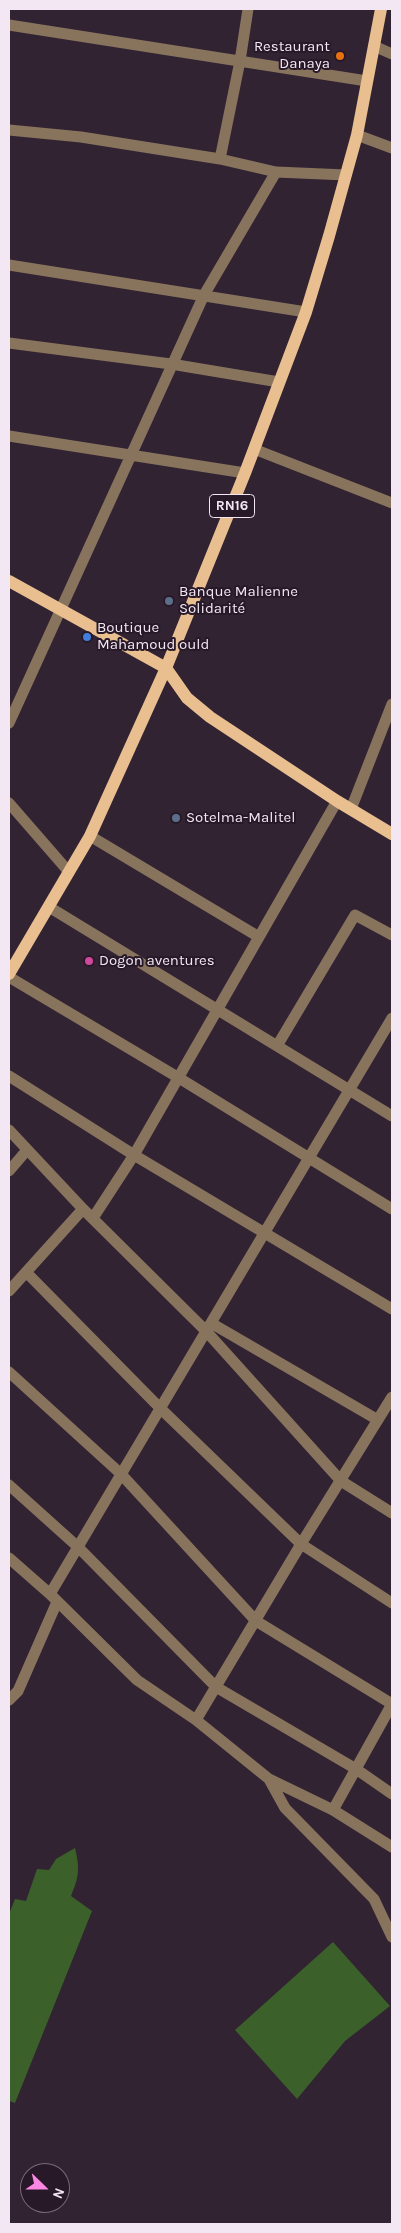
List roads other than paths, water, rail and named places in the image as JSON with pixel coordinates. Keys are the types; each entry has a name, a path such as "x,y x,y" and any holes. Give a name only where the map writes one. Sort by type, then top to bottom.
{"main road":[{"name":"RN16","path":"10,968 49,907 90,836 166,668 245,473 306,312 346,176 357,135 381,9"},
{"path":"9,581 166,668 187,698 210,717 337,801 392,834"}],"street":[{"path":"220,159 240,61 248,9"},
{"path":"9,25 366,81"},
{"path":"374,46 392,54"},
{"path":"9,130 81,137 220,159 276,172 346,176"},
{"path":"357,135 392,148"},
{"path":"9,723 204,295 276,172"},
{"path":"9,264 306,312"},
{"path":"9,343 171,364 279,382"},
{"path":"9,436 245,473"},
{"path":"254,449 392,503"},
{"path":"351,809 392,704"},
{"path":"93,1218 134,1155 337,801"},
{"path":"9,803 69,872"},
{"path":"90,836 260,937"},
{"path":"49,907 392,1116"},
{"path":"277,1046 355,915 392,935"},
{"path":"10,968 179,1078 392,1209"},
{"path":"9,1700 18,1691 54,1598 78,1547 391,1021"},
{"path":"9,1076 134,1155 392,1309"},
{"path":"9,1130 83,1209 209,1327 341,1481 392,1513"},
{"path":"9,1170 27,1150"},
{"path":"9,1291 83,1209"},
{"path":"26,1272 160,1408 301,1544 392,1603"},
{"path":"209,1327 378,1420"},
{"path":"9,1372 120,1474 256,1621 392,1704 333,1810"},
{"path":"196,1720 392,1396"},
{"path":"9,1485 78,1547 216,1687 356,1769 392,1794"},
{"path":"9,1558 54,1598 137,1680 196,1720 269,1779 333,1810 392,1847"},
{"path":"269,1779 286,1808 374,1899 392,1937"}],"place":[{"name":"Restaurant Danaya","path":"340,56"},
{"name":"Banque Malienne Solidarité","path":"169,601"},
{"name":"Boutique Mahamoud ould","path":"87,637"},
{"name":"Sotelma-Malitel","path":"176,818"},
{"name":"Dogon aventures","path":"89,961"}]}
